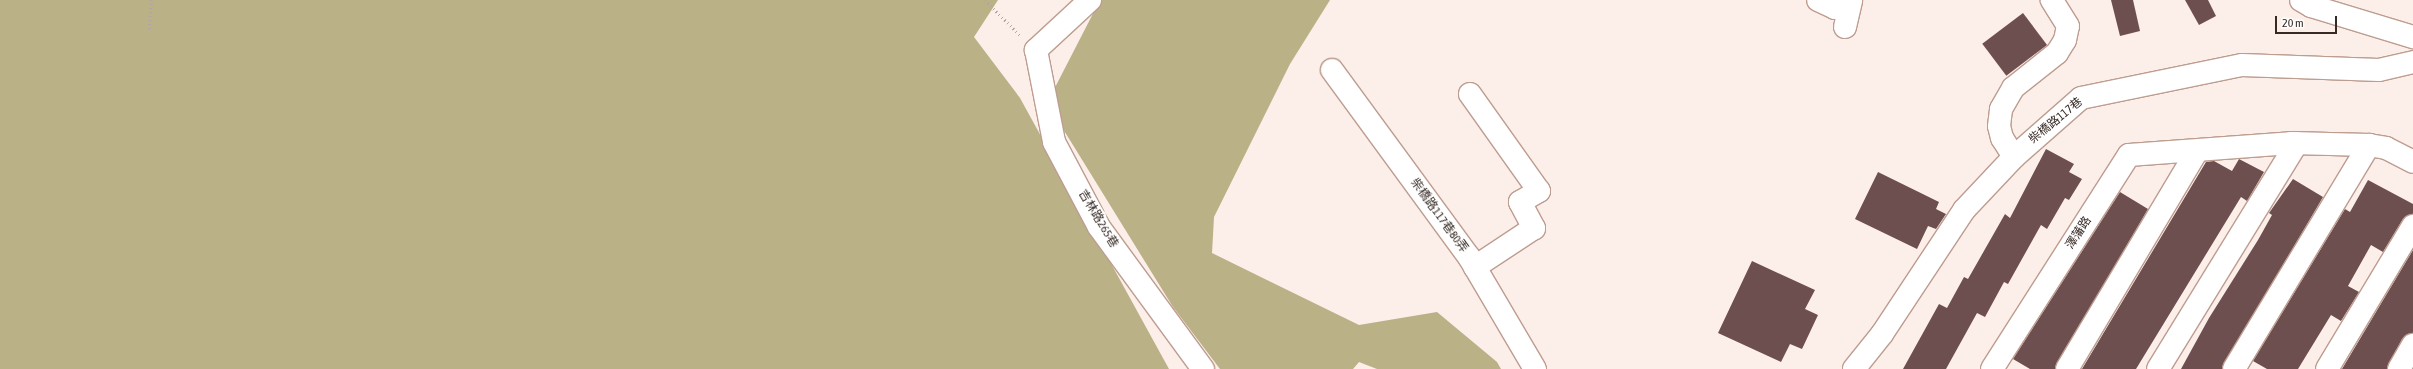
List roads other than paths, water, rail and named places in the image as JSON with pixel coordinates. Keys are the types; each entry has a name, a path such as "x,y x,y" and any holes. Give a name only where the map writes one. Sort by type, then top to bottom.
{"street":[{"name":"吉林路265巷","path":"1090,0 1036,50 1054,142 1099,227 1203,369"},
{"path":"1818,0 1848,12"},
{"path":"2014,157 2002,138 1999,126 2001,109 2013,88 2057,53 2065,40 2068,26 2052,0"},
{"path":"2301,0 2311,6 2413,37"},
{"name":"柴橋路117巷","path":"1854,369 1882,334 1964,210 2014,157 2081,98 2242,65 2379,70 2413,62"},
{"name":"柴橋路117巷80弄","path":"1332,70 1475,268 1535,369"},
{"path":"1470,94 1539,191 1520,202 1534,228 1475,268"},
{"path":"2158,369 2296,143"},
{"name":"澤藩路","path":"1992,369 2129,155 2296,143 2369,145 2386,148 2413,162"},
{"path":"2234,369 2369,145"},
{"path":"2067,369 2198,151"},
{"path":"2327,369 2413,226"},
{"path":"2399,369 2413,345"}]}
